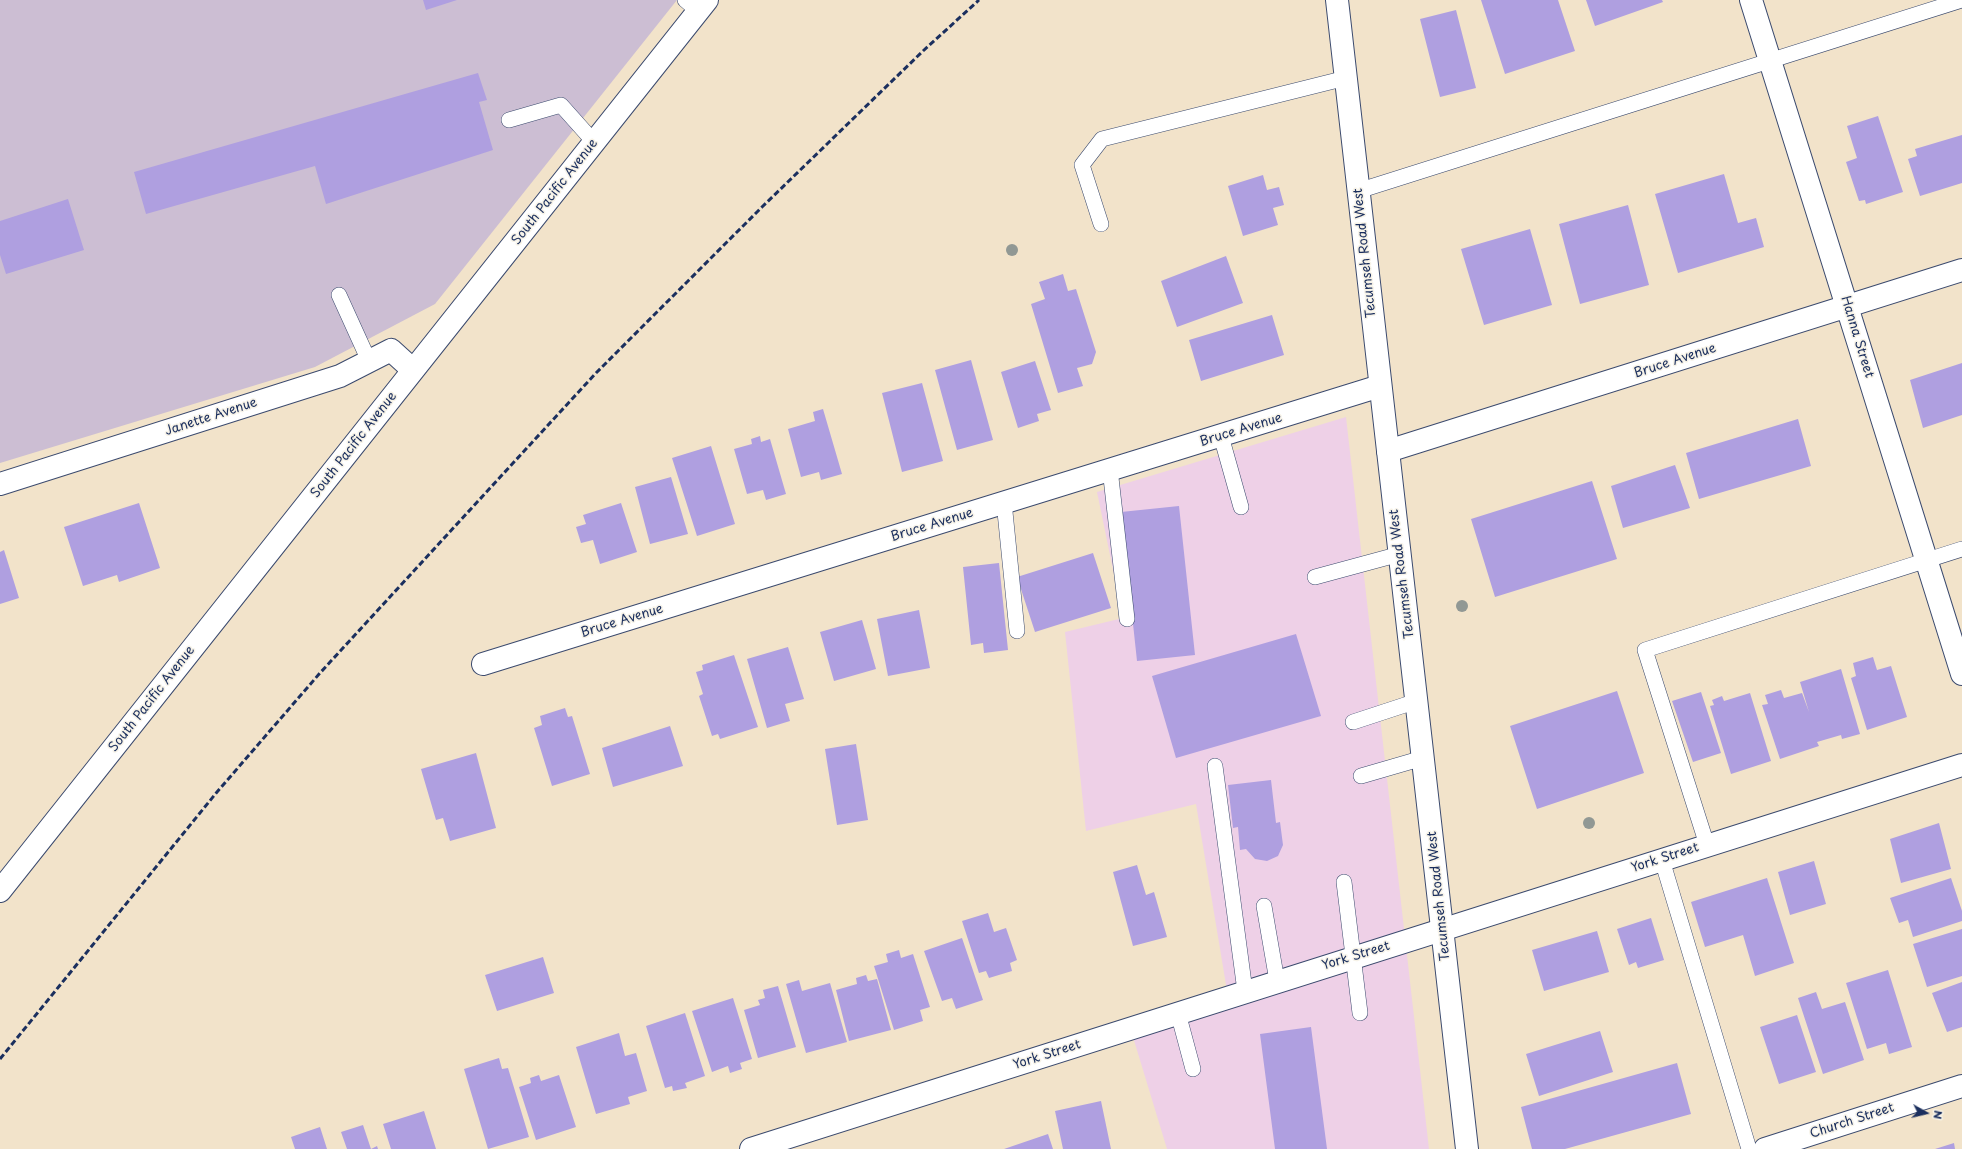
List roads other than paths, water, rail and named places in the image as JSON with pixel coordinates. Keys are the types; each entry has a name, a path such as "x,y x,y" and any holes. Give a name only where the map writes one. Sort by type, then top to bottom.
{"street":[{"name":"Tecumseh Road West","path":"1337,0 1467,1149"},
{"name":"Hanna Street","path":"1751,0 1962,674"},
{"name":"South Pacific Avenue","path":"0,890 594,142 697,4"},
{"name":"Bruce Avenue","path":"1388,451 1962,270"},
{"name":"Janette Avenue","path":"0,484 340,376 391,350 414,370"},
{"name":"Bruce Avenue","path":"483,664 1380,386"},
{"name":"York Street","path":"751,1149 1245,991 1962,765"},
{"name":"Church Street","path":"1765,1149 1962,1086"}],"lane":[{"path":"1358,191 1962,0"},
{"path":"1100,224 1082,165 1102,139 1346,78"},
{"path":"509,120 561,105 594,142"},
{"path":"339,295 369,361"},
{"path":"1221,436 1241,507"},
{"path":"1110,469 1127,619"},
{"path":"1004,502 1017,632"},
{"path":"1707,845 1645,650 1962,549"},
{"path":"1315,577 1400,554"},
{"path":"1353,722 1417,701"},
{"path":"1361,776 1423,758"},
{"path":"1215,766 1245,991"},
{"path":"1662,860 1749,1149"},
{"path":"1344,882 1360,1013"},
{"path":"1264,906 1278,981"},
{"path":"1178,1013 1194,1069"}],"railway":[{"path":"0,1059 217,792 320,673 596,373 762,207 923,51 979,0"}]}
